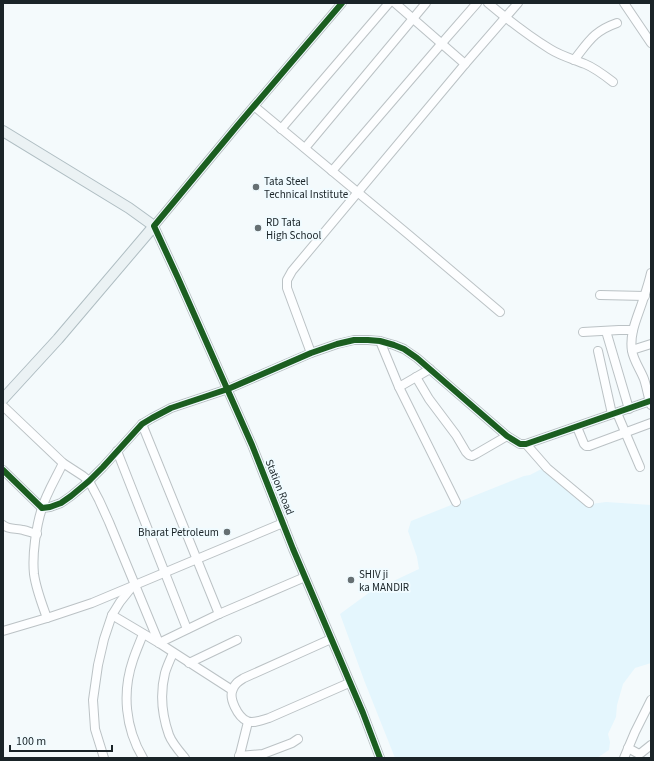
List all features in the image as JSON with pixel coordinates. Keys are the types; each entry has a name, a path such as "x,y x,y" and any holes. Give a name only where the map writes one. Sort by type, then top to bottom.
{"main road":[{"path":"3,130 129,208 154,226 58,339 3,399"}],"street":[{"path":"154,226 342,3"},
{"path":"281,129 389,3"},
{"path":"396,3 465,64"},
{"path":"305,148 426,3"},
{"path":"332,171 477,3"},
{"path":"488,3 506,18 550,49 595,69 613,82"},
{"path":"311,354 287,288 287,280 292,271 357,192 518,3"},
{"path":"624,3 651,43"},
{"path":"574,60 595,34 617,22"},
{"path":"254,106 409,234 500,312"},
{"name":"Station Road","path":"154,226 252,445 305,577 363,713 380,758"},
{"path":"42,508 61,503 89,481 142,424 152,418 171,408 228,389 337,344 354,340 380,341 404,349 417,358 507,436 520,444 526,444 615,413 650,403 643,377 635,362 631,339 651,273"},
{"path":"600,295 645,296"},
{"path":"583,332 633,330"},
{"path":"606,331 629,409"},
{"path":"380,341 399,387 456,502"},
{"path":"632,350 651,344"},
{"path":"598,351 615,413 626,433 640,467"},
{"path":"399,387 430,369"},
{"path":"416,377 429,399 456,434 469,455 472,456 507,436"},
{"path":"3,406 63,464 89,481 109,522 159,643"},
{"path":"142,424 219,614"},
{"path":"577,427 584,444 589,446 651,424"},
{"path":"526,444 547,468 589,503"},
{"path":"117,451 187,629"},
{"path":"47,618 38,593 34,576 33,556 42,508 48,492 63,464"},
{"path":"3,470 42,508"},
{"path":"3,631 92,603 283,523"},
{"path":"3,525 10,529 22,530 37,534"},
{"path":"159,643 219,614 305,577"},
{"path":"104,758 95,729 93,700 98,665 112,615 120,602 134,585"},
{"path":"112,615 232,690"},
{"path":"143,634 131,666 127,684 126,706 130,728 143,758"},
{"path":"331,639 244,678 236,683 232,690 231,698 242,718 248,722 256,722 269,718 350,683"},
{"path":"189,663 237,640"},
{"path":"173,653 165,674 162,696 163,715 169,736 184,758"},
{"path":"624,758 651,700"},
{"path":"248,722 239,757 263,754 292,743 298,739"},
{"path":"628,748 639,754 651,745"}],"shaded area":[{"path":"547,466 591,504 606,502 651,505 651,663 635,668 623,684 617,705 616,717 608,734 610,742 609,750 597,758 395,758 340,614 370,592 419,569 417,557 408,531 411,521 524,476 530,475"}],"cycle path":[{"path":"342,3 154,226 252,445 293,549 363,713 380,758"},
{"path":"3,470 42,508 61,503 89,481 142,424 152,418 171,408 228,389 311,353 354,340 380,341 404,349 417,358 507,436 520,444 526,444 650,401"}],"place":[{"name":"Tata Steel Technical Institute","path":"256,187"},
{"name":"RD Tata High School","path":"258,228"},
{"name":"Bharat Petroleum","path":"227,532"},
{"name":"SHIV ji ka MANDIR","path":"351,580"}]}
